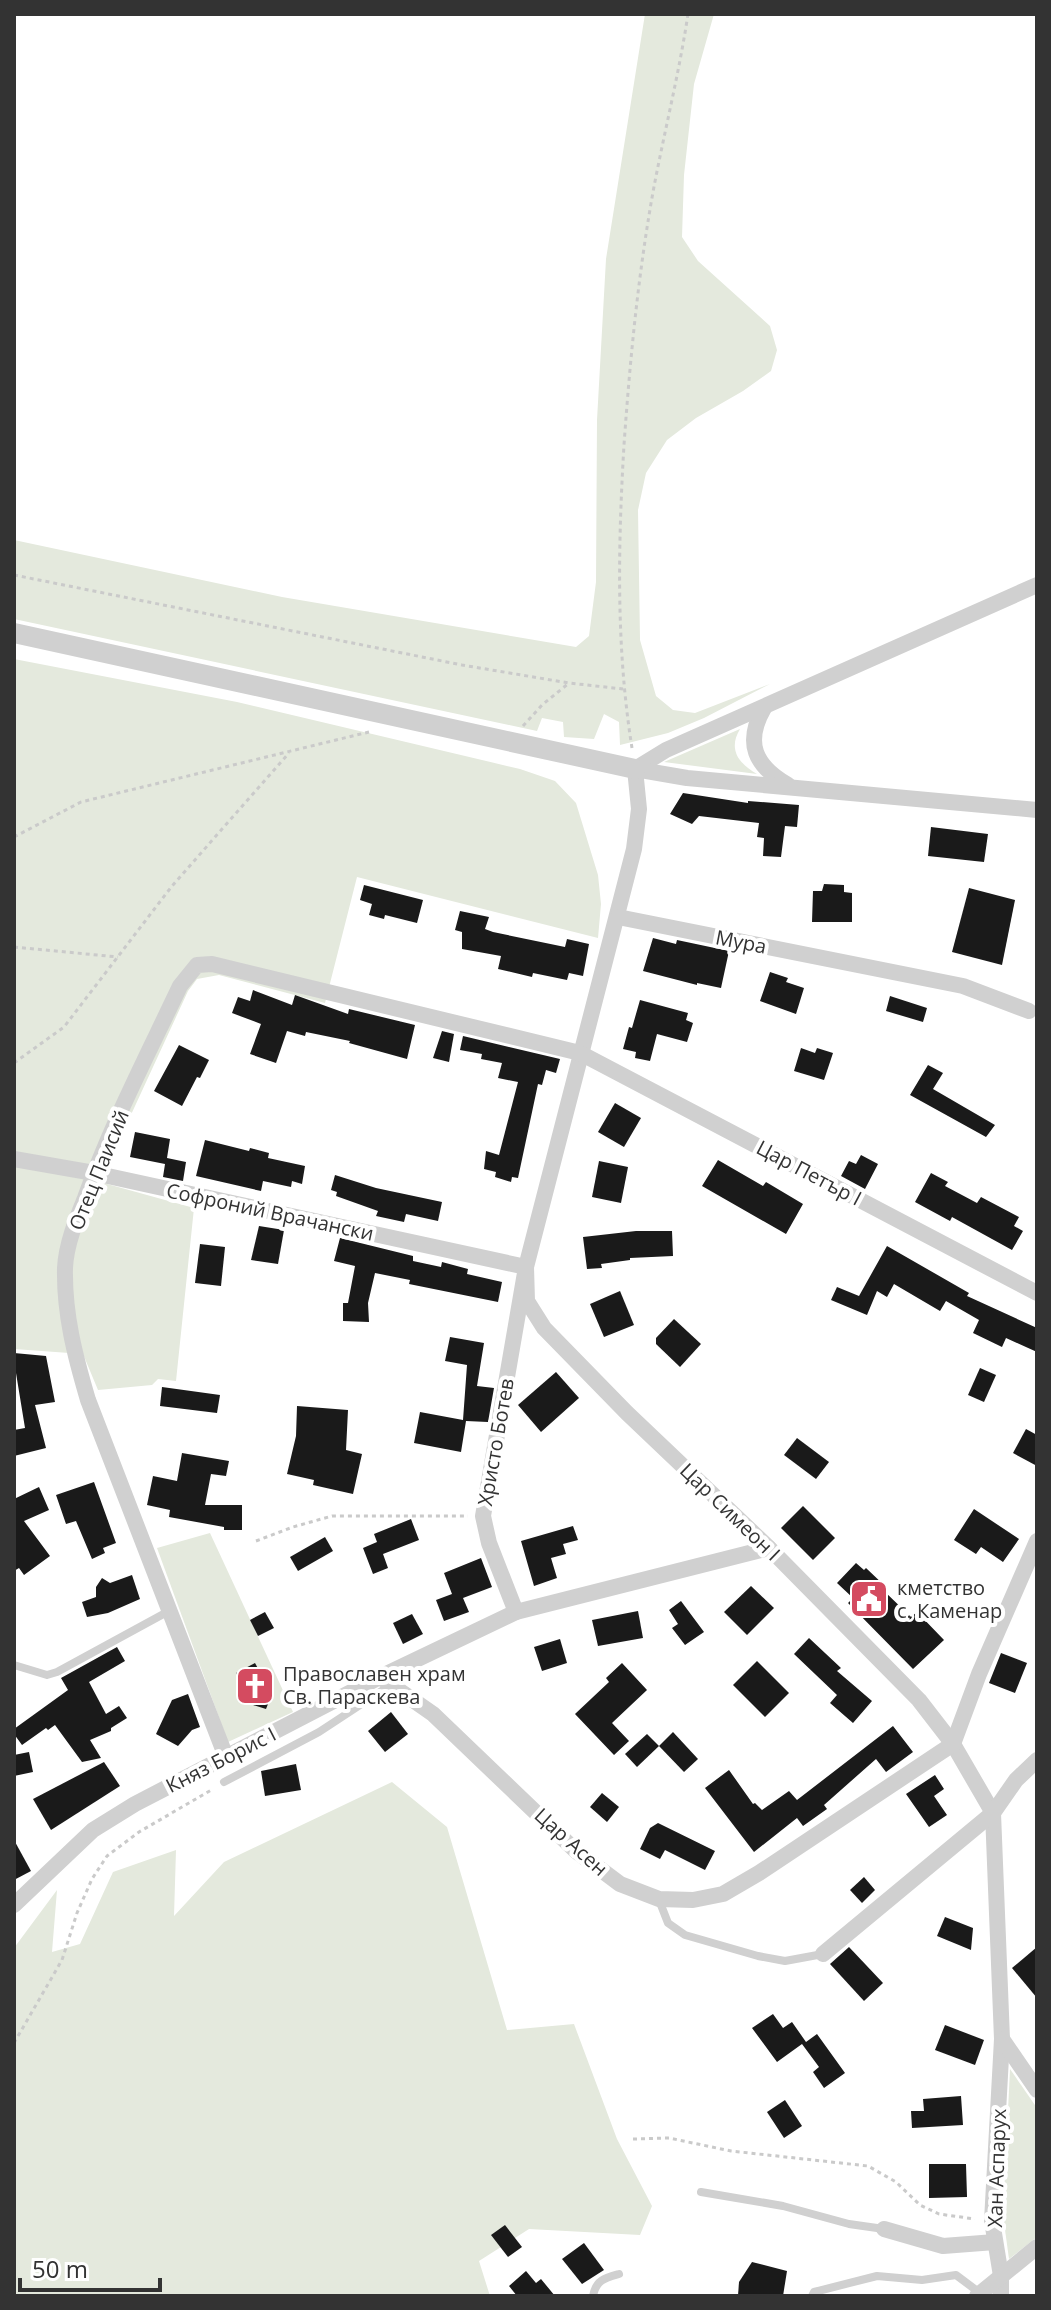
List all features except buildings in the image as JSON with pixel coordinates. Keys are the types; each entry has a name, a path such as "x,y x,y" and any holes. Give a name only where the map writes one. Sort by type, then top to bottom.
{"street":[{"path":"635,769 666,750 1037,585"},
{"path":"14,633 687,778 1037,810"},
{"path":"764,708 755,724 753,740 757,754 763,767 793,788"},
{"name":"Цар Симеон I","path":"635,769 639,809 636,836 618,917 526,1267 527,1301 544,1328 919,1700 953,1744 993,1813 1002,2039"},
{"name":"Мура","path":"618,917 963,986 1029,1011"},
{"name":"Отец Паисий","path":"226,1757 88,1400 72,1346 66,1309 65,1264 75,1224 94,1173 180,986 197,965 212,964 580,1053"},
{"name":"Цар Петър I","path":"580,1053 1037,1293"},
{"name":"Софроний Врачански","path":"14,1159 94,1173 526,1267"},
{"name":"Христо Ботев","path":"516,1612 489,1543 483,1516 526,1267"},
{"path":"953,1744 979,1674 1037,1541"},
{"name":"Княз Борис I","path":"14,1905 93,1830 135,1804 384,1682 516,1612 769,1548"},
{"name":"Цар Асен","path":"384,1682 433,1714 597,1869 620,1884 659,1899 693,1900 723,1894 953,1744"},
{"path":"823,1954 993,1813 1016,1780 1037,1760"},
{"path":"1002,2039 1037,2090"},
{"name":"Хан Аспарух","path":"1001,2296 992,2221 1002,2039"},
{"path":"884,2229 943,2246 995,2242"},
{"path":"979,2294 1037,2247"}],"lane":[{"path":"14,1665 47,1675 57,1672 169,1611"},
{"path":"224,1782 319,1732 384,1682"},
{"path":"659,1899 668,1923 685,1935 785,1961 823,1954"},
{"path":"701,2192 783,2206 849,2224 884,2229"},
{"path":"593,2296 595,2286 602,2279 619,2274"},
{"path":"812,2296 814,2292 877,2276 922,2280 956,2275 979,2294"}],"path":[{"path":"635,769 624,689 620,608 621,499 631,337 653,192 681,66 688,14"},
{"path":"14,575 446,662 624,689"},
{"path":"509,741 542,705 569,683"},
{"path":"14,837 81,802 373,731"},
{"path":"14,1063 64,1027 172,886 290,752"},
{"path":"14,947 118,957"},
{"path":"256,1541 332,1516 483,1516"},
{"path":"14,2043 62,1960 77,1913 92,1879 107,1856 139,1832 224,1782"},
{"path":"633,2139 669,2138 731,2151 868,2166 896,2182 920,2205 939,2214 992,2221"}],"shaded area":[{"path":"645,14 714,14 694,84 684,175 682,237 698,261 770,326 777,350 771,371 667,440 646,473 638,510 640,640 656,696 673,710 695,713 770,684 668,733 620,745 619,722 604,714 594,739 564,737 563,722 542,718 537,731 14,619 14,540 282,597 576,647 589,636 596,582 597,420 606,259"},
{"path":"14,659 237,702 520,769 555,781 576,803 598,875 601,904 598,938 357,877 325,1003 219,975 197,979 188,991 100,1182 194,1208 176,1381 158,1379 152,1385 98,1390 83,1354 14,1349"},
{"path":"740,729 735,743 737,755 757,774 664,762"},
{"path":"210,1533 293,1712 228,1742 157,1548"},
{"path":"392,1782 447,1827 507,2030 574,2024 617,2139 652,2206 640,2235 529,2229 479,2261 490,2296 14,2296 14,1948 57,1890 52,1952 80,1944 113,1872 176,1850 174,1916 224,1862"},
{"path":"1010,2069 1037,2108 1037,2237 1009,2259 1003,2215"}],"place":[{"name":"кметство с. Каменар","path":"869,1599"},
{"name":"Православен храм Св. Параскева","path":"255,1686"}]}
